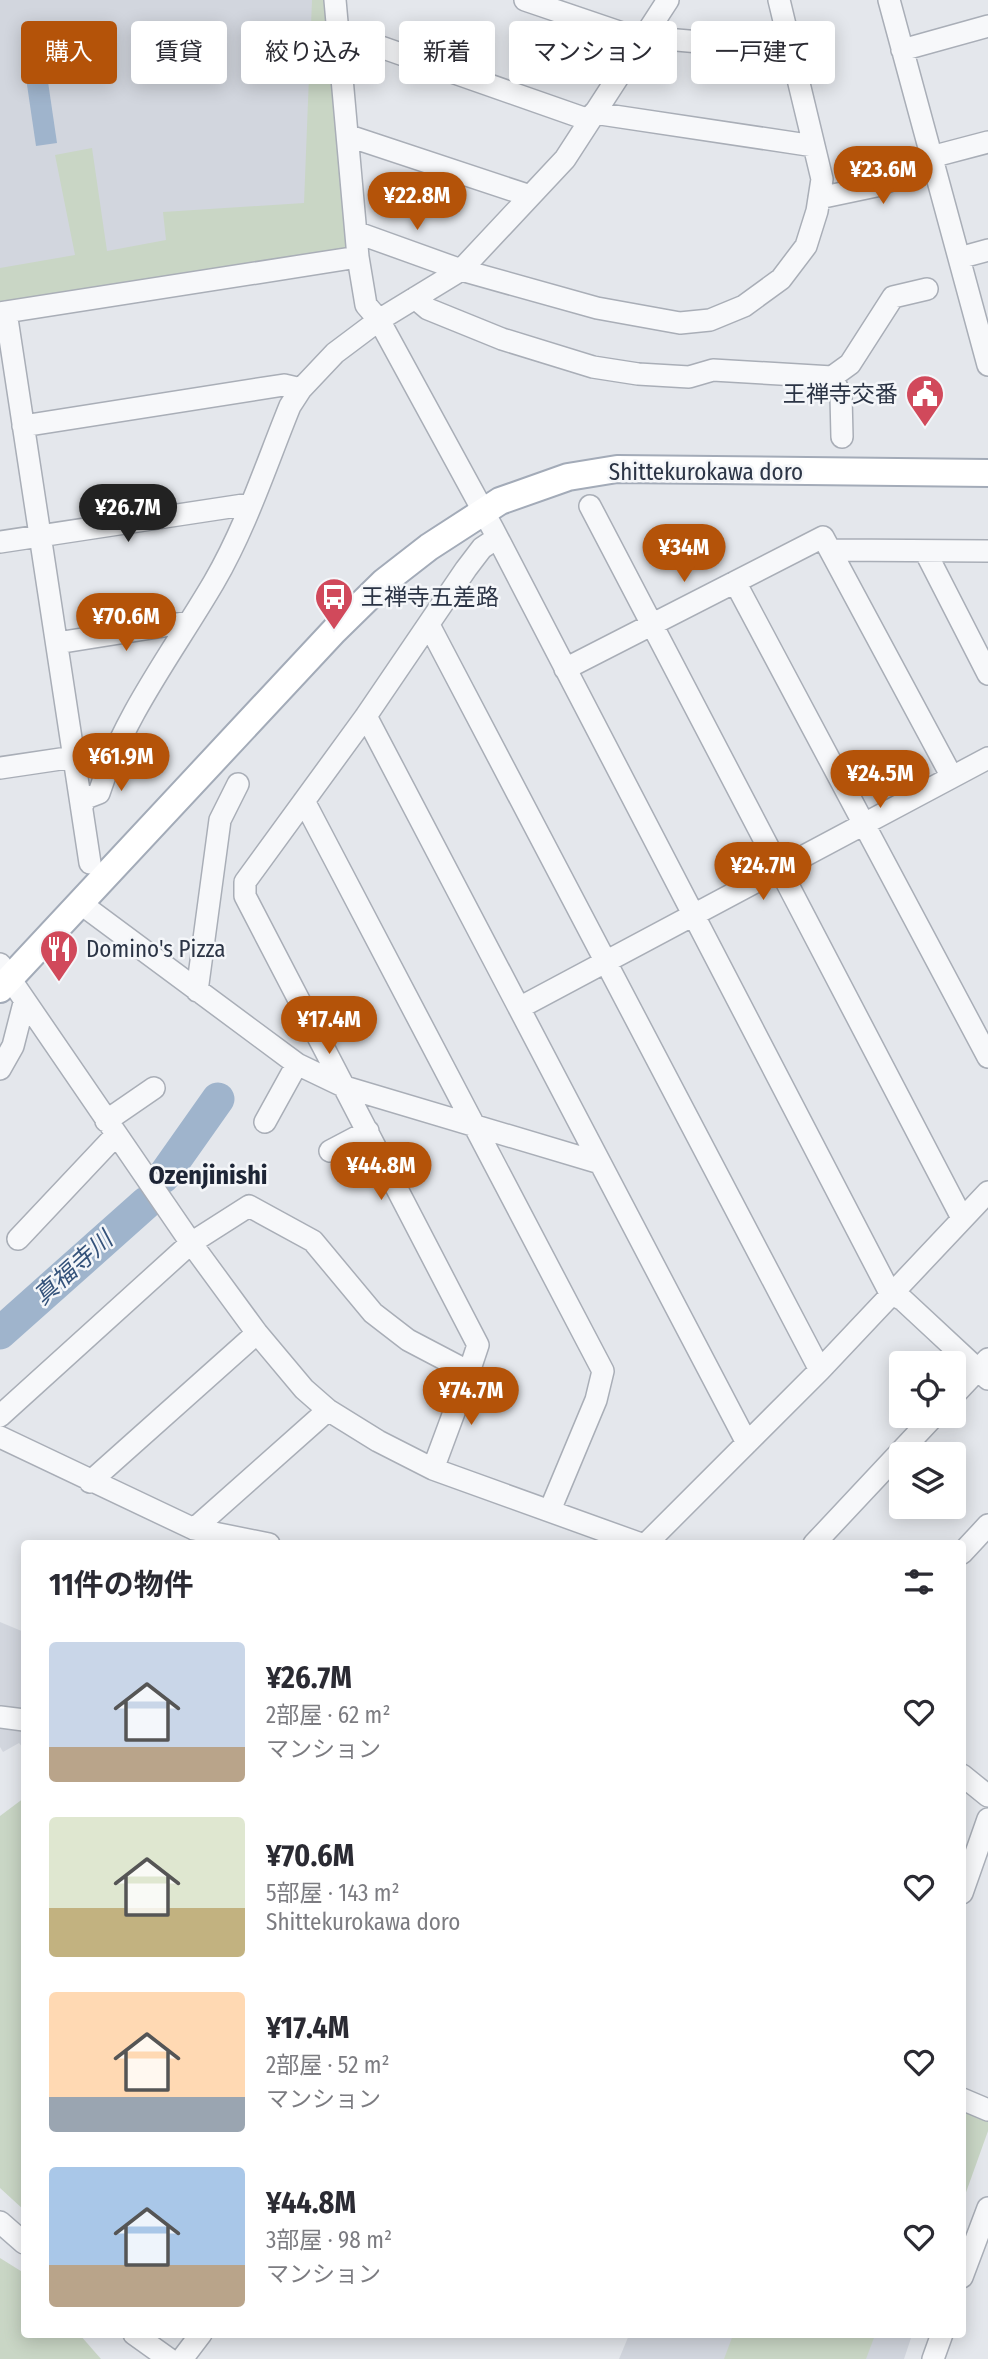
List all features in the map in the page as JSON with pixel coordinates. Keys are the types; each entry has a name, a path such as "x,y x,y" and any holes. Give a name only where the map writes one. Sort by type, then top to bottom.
{"main road":[{"name":"Shittekurokawa doro","path":"3,977 80,903 334,631 384,582 429,547 482,512 517,493 568,477 617,469 988,473"}],"street":[{"path":"335,0 337,21"},
{"path":"525,0 587,21"},
{"path":"655,21 668,0"},
{"path":"779,0 784,21"},
{"path":"888,0 988,362"},
{"path":"902,50 988,26"},
{"path":"385,48 592,117 814,146"},
{"path":"344,84 358,257 366,305 379,320 497,538 890,1293 904,1300 984,1369 966,1385"},
{"path":"82,806 86,798 99,793 111,756 154,675 239,535 250,504 277,457 290,406 301,389 335,354 379,320 461,270 565,159 614,84"},
{"path":"358,233 461,270 597,308 681,323 710,320 744,306 781,279 806,246 822,178 799,84"},
{"path":"349,136 530,195"},
{"path":"818,198 876,186 933,161 988,142"},
{"path":"959,258 988,250"},
{"path":"90,863 3,312 358,257"},
{"path":"415,298 428,309 502,339 593,366 651,375 689,377 713,370 832,377 850,364 893,297 966,283"},
{"path":"832,377 841,396 842,437"},
{"path":"23,426 284,386 301,389"},
{"path":"0,541 250,504"},
{"path":"590,506 962,1218"},
{"path":"565,669 823,537 952,777"},
{"path":"433,1469 478,1345 245,896 246,882 366,716 466,569 482,548 497,538"},
{"path":"831,550 988,551"},
{"path":"925,551 986,667"},
{"path":"735,582 988,1058"},
{"path":"57,643 188,622"},
{"path":"429,625 820,1370"},
{"path":"366,716 747,1443"},
{"path":"0,768 74,757 111,756"},
{"path":"519,1008 988,758"},
{"path":"197,991 220,820 238,784"},
{"path":"304,802 603,1371 596,1399 550,1510"},
{"path":"80,903 298,1064 345,1087 600,1163"},
{"path":"3,977 24,1003 191,1243 257,1333 304,1389 328,1410 378,1441 433,1469 633,1540"},
{"path":"0,1069 13,1046 24,1003"},
{"path":"265,1122 298,1064"},
{"path":"18,1240 111,1128 154,1088"},
{"path":"330,1151 368,1131"},
{"path":"648,1540 820,1370 988,1192"},
{"path":"0,1416 191,1243 249,1206 313,1241 373,1313 408,1340 469,1372"},
{"path":"90,1482 257,1333"},
{"path":"194,1530 328,1410"},
{"path":"818,1540 923,1428"},
{"path":"0,1437 194,1530 248,1540"},
{"path":"966,1549 988,1525"},
{"path":"0,1717 21,1720"},
{"path":"966,1778 988,1796"},
{"path":"966,1881 988,1819"},
{"path":"966,2101 988,2110"},
{"path":"966,2266 988,2208"},
{"path":"140,2338 169,2359"},
{"path":"183,2359 198,2338"},
{"path":"933,2359 941,2338"}],"shaded area":[{"path":"0,0 326,0 328,21 241,21 241,84 334,84 350,246 0,304"},
{"path":"0,1622 21,1631 21,1745 19,1743 3,1752 0,1747"},
{"path":"628,2338 911,2338 904,2359 619,2359"}],"green space":[{"path":"312,0 326,0 328,21 311,21"},
{"path":"309,84 334,84 350,246 341,253 0,304 0,268 75,255 55,155 92,148 107,251 166,240 163,212 304,203"},
{"path":"21,1800 21,2207 0,2188 0,1816"},
{"path":"966,2109 988,2117 988,2131 966,2192"},
{"path":"0,2258 21,2271 21,2338 83,2338 101,2359 0,2359"},
{"path":"732,2338 874,2338 866,2359 724,2359"}],"water":[{"path":"27,84 48,84 57,143 36,146"}],"waterway":[{"name":"真福寺川","path":"163,1177 218,1099"},
{"name":"真福寺川","path":"0,1333 146,1203"}],"place":[{"name":"王禅寺交番","path":"925,428"},
{"name":"王禅寺五差路","path":"334,631"},
{"name":"Domino's Pizza","path":"59,983"}],"district":[{"name":"Ozenjinishi","path":"208,1175"}]}
